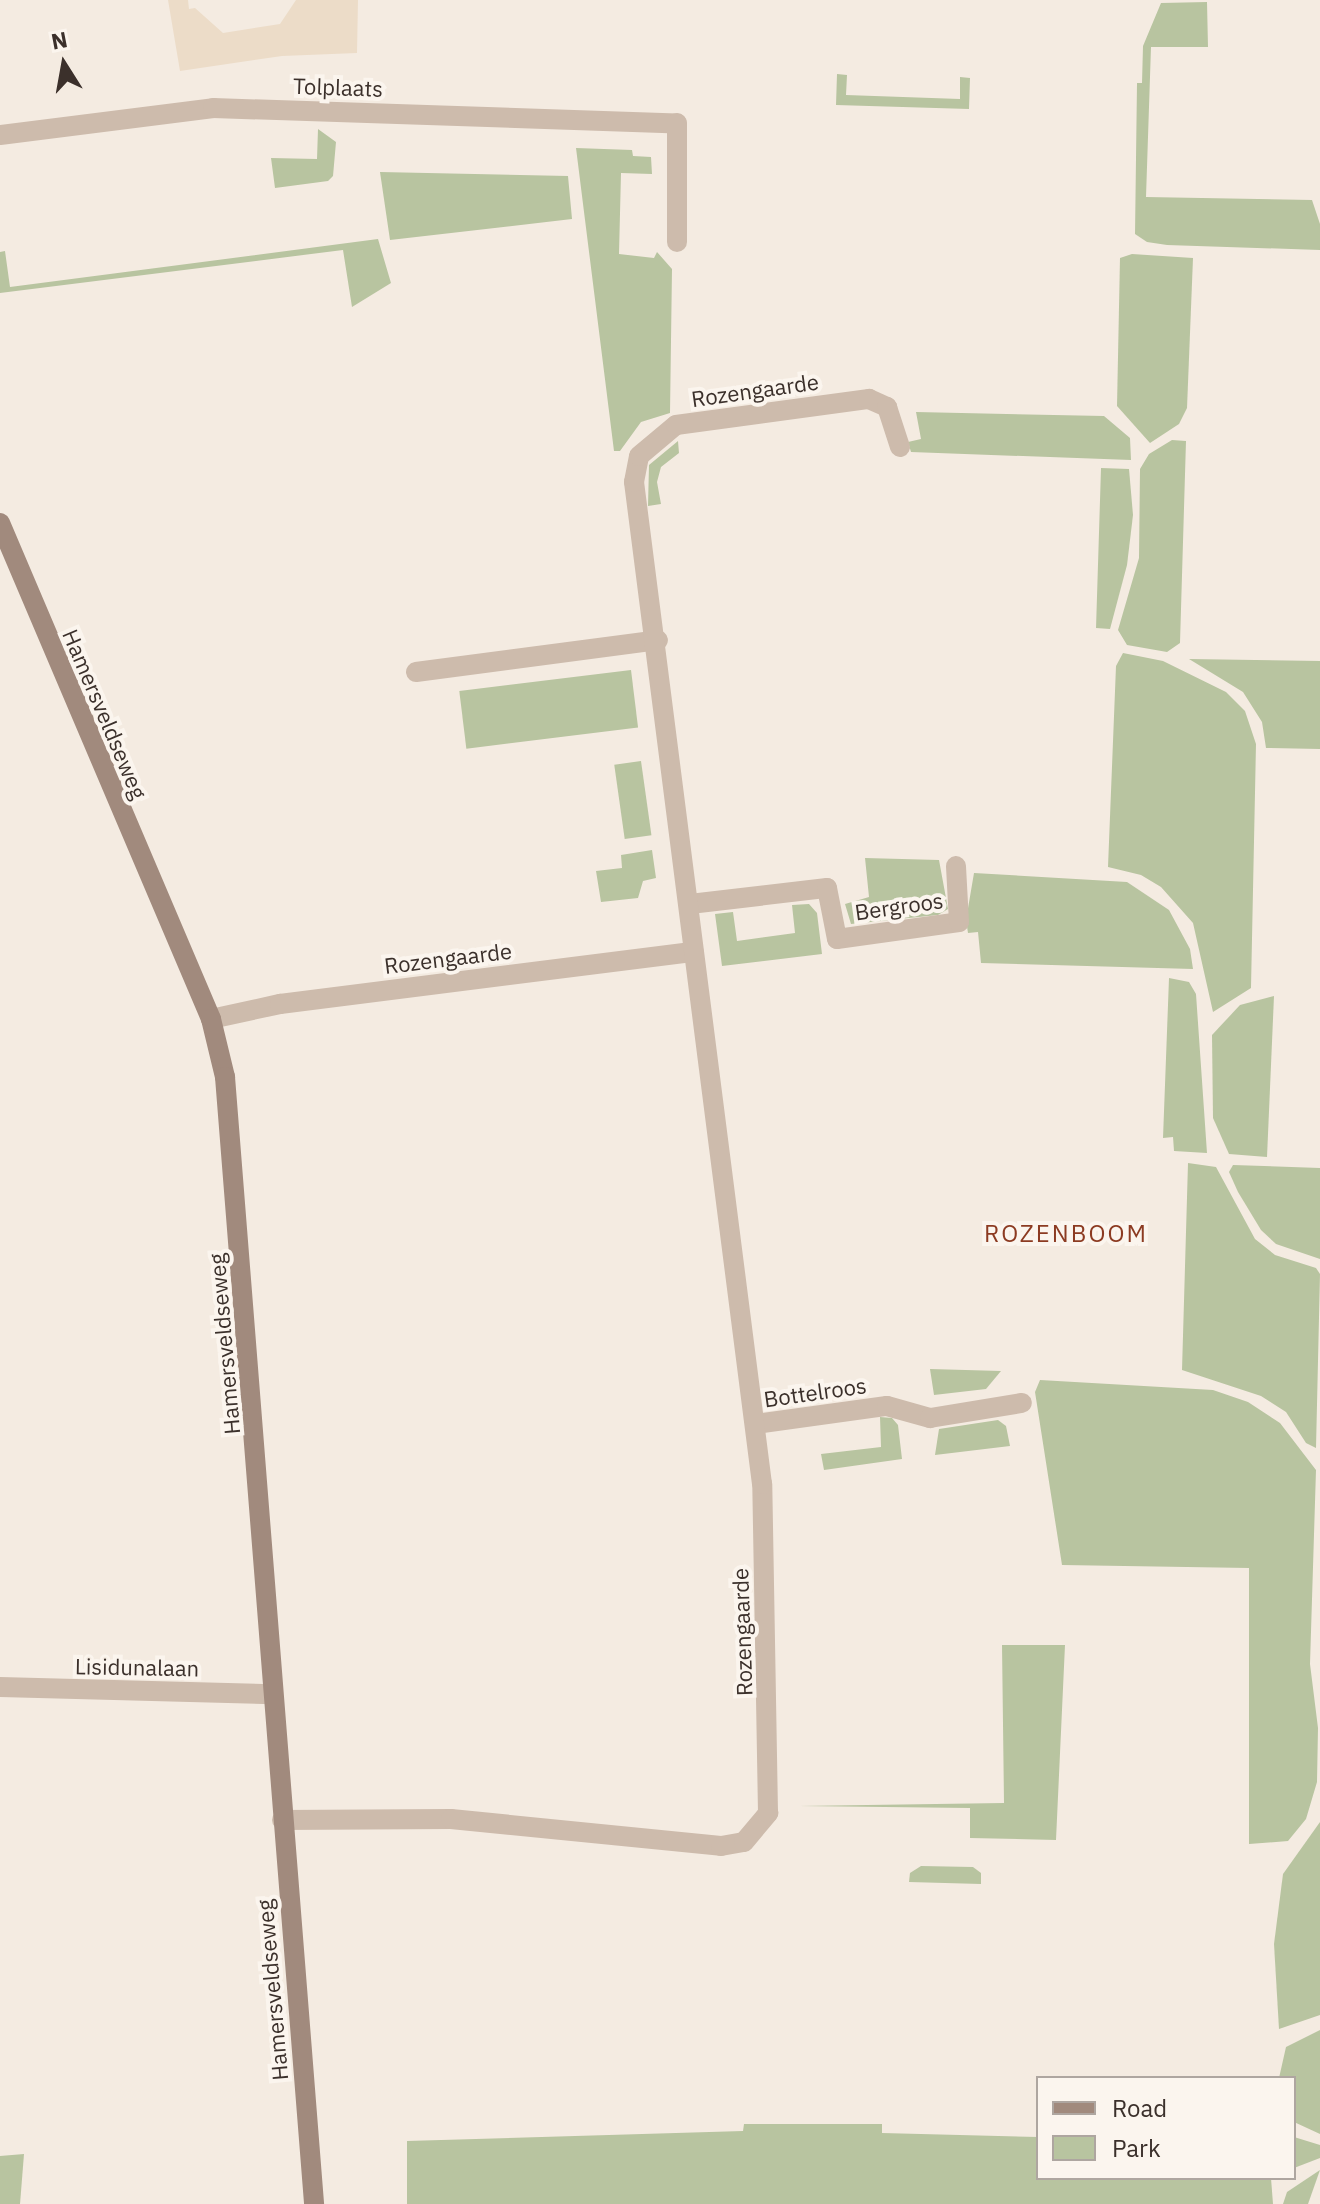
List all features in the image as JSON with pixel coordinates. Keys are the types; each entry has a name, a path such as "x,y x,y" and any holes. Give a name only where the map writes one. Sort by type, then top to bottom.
{"street":[{"name":"Tolplaats","path":"0,135 213,108 677,123 677,242"},
{"name":"Rozengaarde","path":"282,1820 451,1819 721,1846 744,1842 768,1813 771,1791 755,1424 694,952 658,640 634,482 639,456 660,435 676,425 869,399 887,407 900,447"},
{"name":"Hamersveldseweg","path":"0,523 211,1019 228,1094 314,2204"},
{"path":"416,672 658,640"},
{"name":"Bergroos","path":"690,904 827,888 837,939 959,922 956,866"},
{"name":"Rozengaarde","path":"211,1019 280,1004 694,952"},
{"name":"Bottelroos","path":"755,1424 887,1406 930,1418 1022,1403"},
{"name":"Lisidunalaan","path":"0,1687 273,1694"}],"green space":[{"path":"1207,2 1208,47 1151,47 1146,197 1312,200 1320,224 1320,250 1167,245 1147,242 1135,234 1137,83 1142,83 1143,46 1161,3"},
{"path":"837,74 847,75 846,95 960,99 960,77 970,78 969,109 836,105"},
{"path":"318,129 336,142 333,176 328,181 275,188 271,158 317,159"},
{"path":"576,148 632,150 633,156 651,157 652,174 621,173 619,254 654,258 657,252 672,269 670,413 641,422 620,451 614,451"},
{"path":"380,172 568,176 572,219 390,240"},
{"path":"378,239 391,283 352,307 343,250 0,293 0,252 5,251 10,287"},
{"path":"1132,254 1193,258 1187,408 1179,424 1150,443 1117,406 1120,258"},
{"path":"916,412 1104,416 1130,438 1131,460 911,452 908,442 921,439"},
{"path":"1172,440 1186,441 1180,643 1167,652 1127,645 1118,630 1139,558 1140,469 1149,454"},
{"path":"678,441 679,453 661,467 657,482 661,504 648,506 649,465"},
{"path":"1101,468 1129,469 1133,515 1127,565 1110,629 1096,628"},
{"path":"1123,653 1163,661 1226,692 1245,711 1256,744 1251,988 1213,1012 1193,923 1161,887 1141,875 1108,867 1116,666"},
{"path":"1189,659 1320,661 1320,749 1266,748 1262,722 1243,692"},
{"path":"631,670 638,728 466,749 459,691"},
{"path":"641,761 651,835 625,839 614,765"},
{"path":"652,850 656,878 643,881 638,898 601,902 596,871 622,868 621,855"},
{"path":"865,858 939,860 948,909 938,915 851,924 845,904 869,897"},
{"path":"974,873 1127,882 1169,910 1190,949 1193,969 981,963 978,932 968,933 966,920"},
{"path":"809,904 817,913 822,954 722,966 715,914 733,912 737,941 795,933 792,905"},
{"path":"1169,978 1189,982 1196,994 1207,1153 1174,1151 1173,1137 1163,1138"},
{"path":"1274,996 1267,1157 1229,1154 1213,1118 1212,1035 1240,1005"},
{"path":"1188,1163 1216,1167 1255,1239 1275,1255 1316,1268 1320,1274 1316,1448 1306,1443 1286,1412 1261,1396 1182,1370"},
{"path":"1233,1165 1320,1168 1320,1259 1276,1244 1261,1230 1229,1172"},
{"path":"930,1369 1001,1371 986,1389 934,1395"},
{"path":"1040,1380 1213,1390 1248,1402 1280,1423 1316,1470 1310,1664 1318,1728 1317,1782 1306,1819 1288,1841 1249,1844 1249,1568 1062,1565 1035,1392"},
{"path":"880,1417 892,1418 898,1425 902,1459 824,1470 821,1454 881,1447"},
{"path":"998,1420 1006,1426 1010,1446 935,1455 939,1429"},
{"path":"1002,1645 1065,1645 1056,1840 970,1838 970,1808 799,1806 1004,1803"},
{"path":"1320,1822 1320,2015 1279,2029 1274,1944 1283,1874"},
{"path":"921,1866 973,1867 981,1873 981,1884 909,1882 910,1873"},
{"path":"1320,2030 1320,2134 1296,2123 1296,2076 1279,2076 1286,2047"},
{"path":"744,2124 882,2124 882,2133 1036,2137 1036,2180 1271,2180 1273,2204 407,2204 407,2141 743,2131"},
{"path":"1296,2138 1320,2145 1320,2158 1296,2167"},
{"path":"24,2154 20,2204 0,2204 0,2156"},
{"path":"1320,2170 1308,2204 1283,2204 1287,2192"}],"shaded area":[{"path":"168,0 188,0 189,9 195,8 223,33 280,24 296,0 358,0 357,53 282,56 180,71"}],"district":[{"name":"ROZENBOOM","path":"1066,1234"}]}
